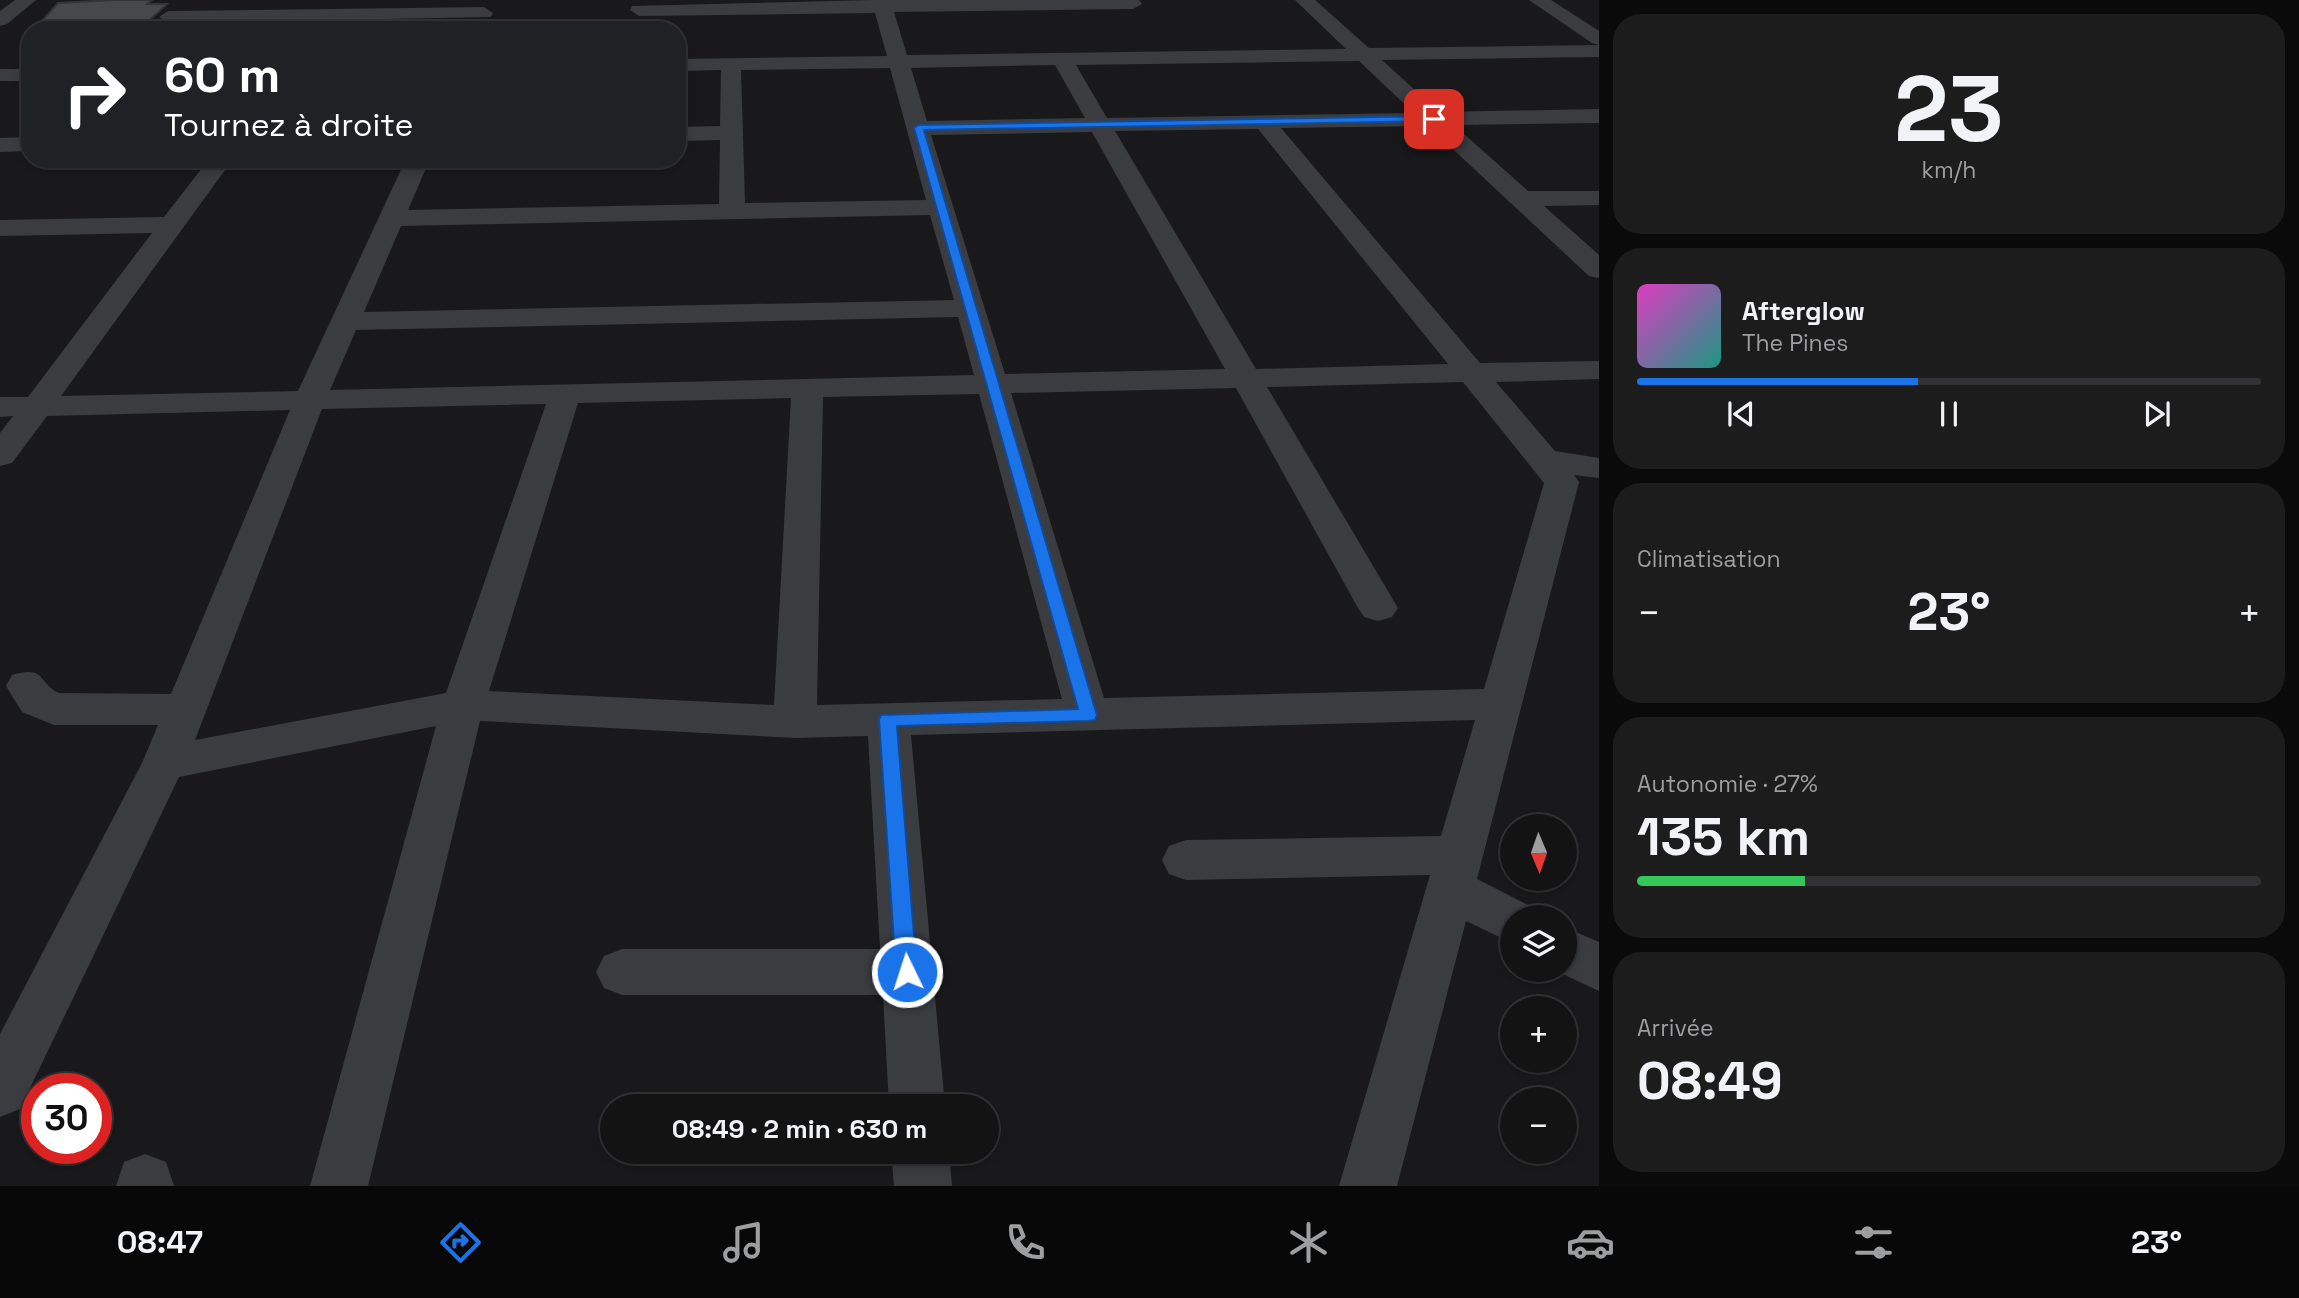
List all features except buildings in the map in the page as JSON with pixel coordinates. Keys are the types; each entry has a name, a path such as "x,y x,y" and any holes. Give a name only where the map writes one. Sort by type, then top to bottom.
{"street":[{"path":"0,20 27,0"},
{"path":"163,21 186,0"},
{"path":"1304,0 1599,270"},
{"path":"1538,0 1599,40"},
{"path":"882,4 1088,715"},
{"path":"640,5 1135,6"},
{"path":"183,21 326,8 484,14"},
{"path":"1158,36 1174,58"},
{"path":"686,65 1599,51"},
{"path":"1062,59 1378,608"},
{"path":"731,64 732,211"},
{"path":"0,75 21,75"},
{"path":"918,128 1599,116"},
{"path":"1264,122 1562,482 1368,1186"},
{"path":"686,134 732,133"},
{"path":"0,145 21,145"},
{"path":"0,456 214,168"},
{"path":"0,1090 164,763 310,400 414,168"},
{"path":"1522,199 1599,198"},
{"path":"392,218 941,207"},
{"path":"0,228 173,225"},
{"path":"346,321 971,308"},
{"path":"0,407 1599,370"},
{"path":"796,722 807,388"},
{"path":"339,1186 463,705 565,394"},
{"path":"1544,460 1599,468"},
{"path":"27,686 37,701 54,709 185,710"},
{"path":"164,763 463,705 796,722 1499,705"},
{"path":"888,720 916,1094"},
{"path":"1186,860 1454,872 1500,911"},
{"path":"1577,956 1599,968"},
{"path":"622,972 907,972"},
{"path":"921,1164 923,1186"}],"route":[{"path":"907,972 888,720 1088,715 918,128 1434,119"}]}
